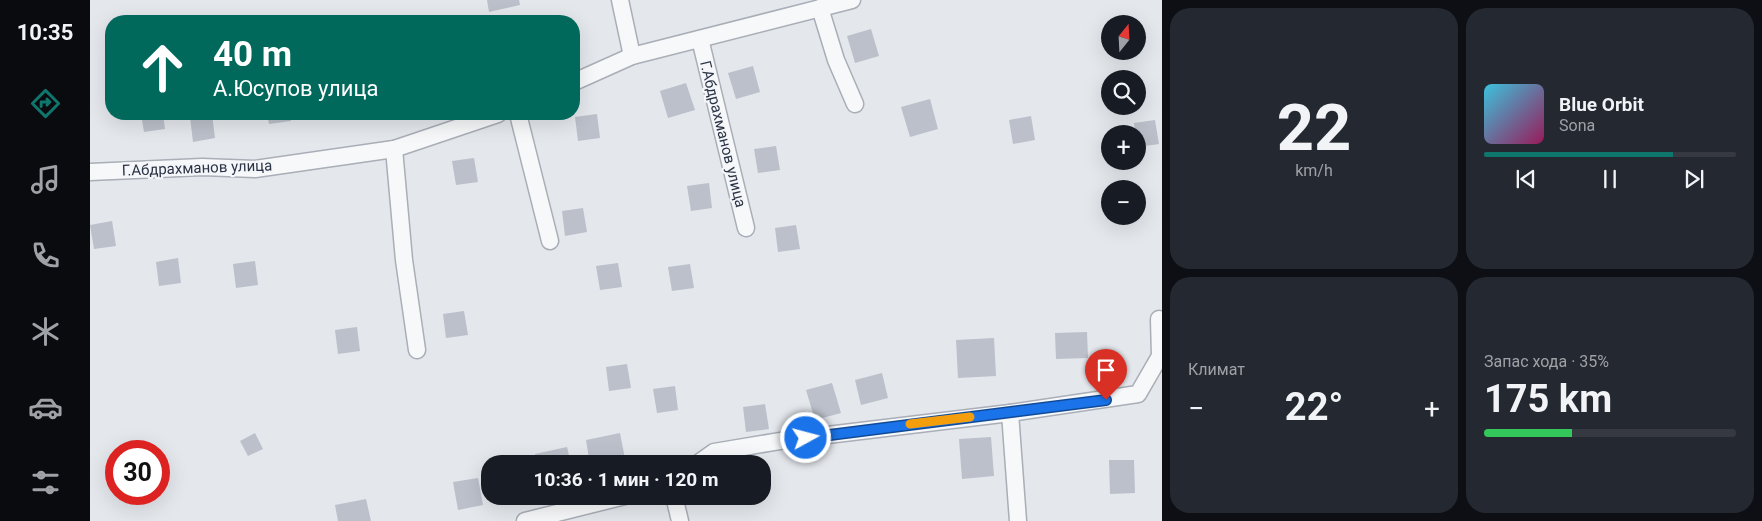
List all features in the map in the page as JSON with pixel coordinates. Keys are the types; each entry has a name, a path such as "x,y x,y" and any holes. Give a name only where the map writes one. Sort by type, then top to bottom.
{"street":[{"path":"620,0 632,56"},
{"name":"Г.Абдрахманов улица","path":"580,79 632,56 852,0"},
{"path":"820,8 836,60 855,104"},
{"name":"Г.Абдрахманов улица","path":"700,39 746,228"},
{"name":"Г.Абдрахманов улица","path":"90,172 202,167 255,169 394,149 480,120"},
{"path":"520,120 550,241"},
{"path":"394,149 404,260 417,350"},
{"path":"710,455 714,452 786,440 1010,413 1138,394 1160,356 1159,319"},
{"path":"1010,413 1018,521"},
{"path":"525,521 589,505"},
{"path":"676,505 680,521"}],"building":[{"path":"487,0 519,0 520,5 489,12"},
{"path":"871,29 879,56 855,63 847,36"},
{"path":"753,66 760,92 736,99 728,73"},
{"path":"686,83 695,110 668,118 660,91"},
{"path":"930,99 938,129 910,137 901,107"},
{"path":"597,114 600,138 578,141 575,120 580,120 580,116"},
{"path":"1031,116 1035,140 1013,144 1009,120"},
{"path":"142,120 164,120 165,129 144,132"},
{"path":"190,120 213,120 215,138 193,142"},
{"path":"268,120 291,120 291,121 269,124"},
{"path":"1155,120 1159,144 1146,146 1146,125 1134,125 1134,123"},
{"path":"776,146 780,170 758,173 754,149"},
{"path":"474,158 478,182 456,185 452,161"},
{"path":"709,183 712,208 691,211 687,186"},
{"path":"583,208 587,232 565,236 562,211"},
{"path":"112,221 116,246 94,249 90,225"},
{"path":"796,225 800,249 778,252 775,228"},
{"path":"178,258 181,283 159,286 156,262"},
{"path":"255,261 258,285 236,288 233,264"},
{"path":"618,263 622,287 600,290 596,266"},
{"path":"690,264 694,288 672,291 668,267"},
{"path":"464,311 468,335 446,338 443,314"},
{"path":"357,327 360,351 338,354 335,330"},
{"path":"1087,332 1088,358 1056,359 1055,333"},
{"path":"994,338 996,376 958,378 956,340"},
{"path":"627,364 631,388 609,391 606,367"},
{"path":"882,373 888,398 861,405 855,380"},
{"path":"832,383 841,413 815,420 806,390"},
{"path":"675,386 678,410 657,413 653,389"},
{"path":"765,404 769,429 746,432 743,407"},
{"path":"255,433 263,449 248,456 240,441"},
{"path":"620,433 624,455 588,455 586,440"},
{"path":"991,437 994,476 962,479 959,439"},
{"path":"567,447 569,455 535,455"},
{"path":"1109,460 1134,460 1135,493 1110,494"},
{"path":"478,478 481,505 483,505 458,510 453,482"},
{"path":"366,499 371,521 338,521 335,505"}],"slow traffic":[{"path":"910,424 970,417"}],"route":[{"path":"806,438 1106,400"}]}
